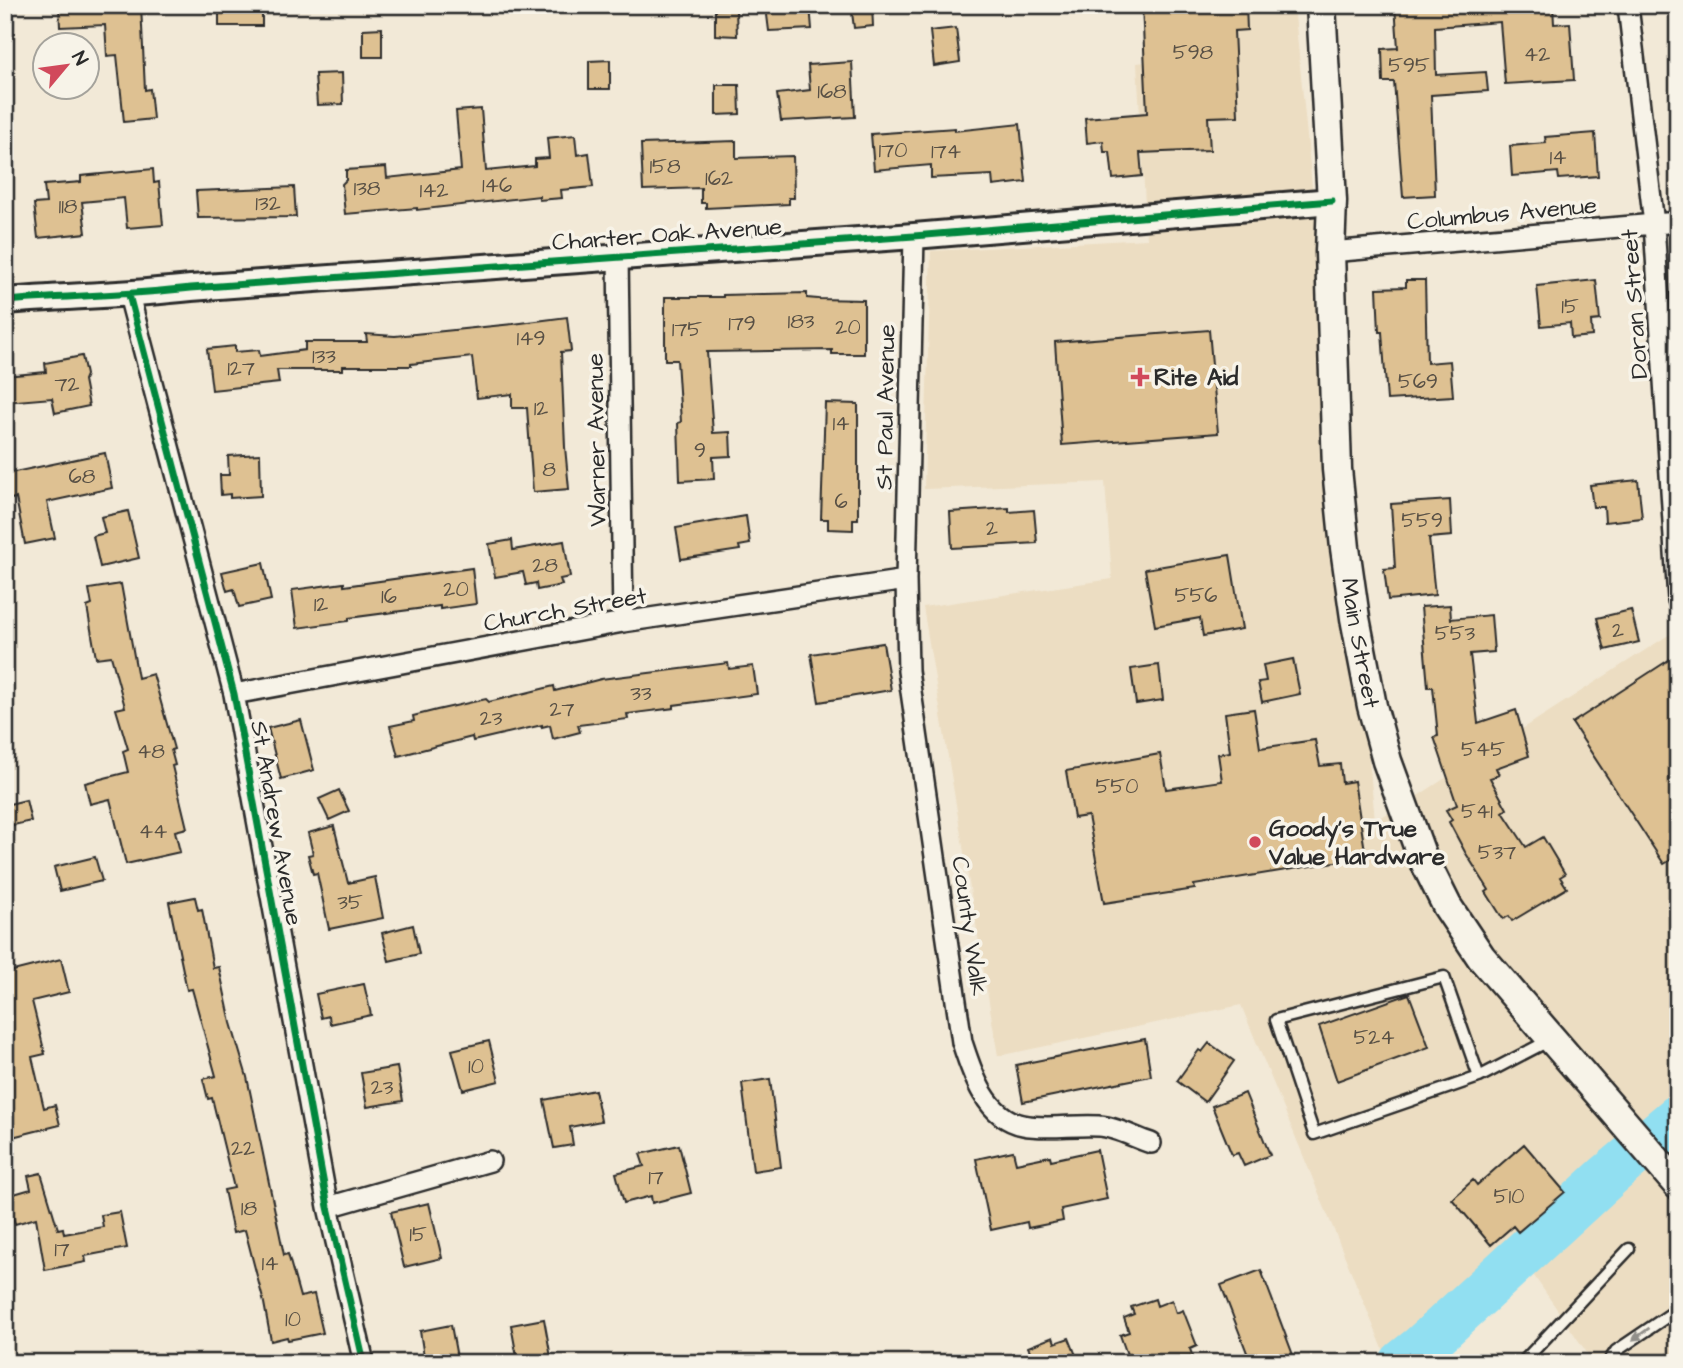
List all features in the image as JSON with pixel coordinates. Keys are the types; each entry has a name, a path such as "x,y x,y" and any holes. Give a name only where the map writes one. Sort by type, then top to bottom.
{"main road":[{"name":"Main Street","path":"1321,5 1332,201 1330,252 1338,469 1345,548 1370,693 1387,761 1421,854 1447,906 1481,957 1678,1185"}],"street":[{"name":"Doran Street","path":"1628,6 1654,224 1678,600"},
{"name":"Charter Oak Avenue","path":"5,301 79,295 129,295 191,288 914,236 1332,201"},
{"name":"Columbus Avenue","path":"1330,252 1678,222"},
{"name":"St Paul Avenue","path":"906,580 914,236"},
{"name":"Warner Avenue","path":"618,256 623,622"},
{"name":"St Andrew Avenue","path":"129,295 234,694 328,1208 364,1363"},
{"name":"Church Street","path":"234,694 623,622 906,580"},
{"name":"County Walk","path":"906,580 908,671 962,1042 970,1069 995,1109 1007,1119 1024,1125 1103,1126 1151,1143"},
{"path":"328,1208 490,1161"}],"lane":[{"path":"1479,1077 1444,977 1276,1020 1314,1134 1479,1077 1550,1040"},
{"path":"1522,1363 1629,1250"},
{"path":"1608,1363 1616,1351 1678,1309"},
{"path":"1670,1363 1678,1360"}],"shaded area":[{"path":"1162,5 1294,5 1375,820 1402,806 1678,629 1678,1363 1594,1363 1510,1241 1388,1361 1241,1005 998,1056 923,607 1112,579 1105,482 924,489 931,251 1147,239 1137,63 1164,60"}],"building":[{"path":"59,5 141,5 145,90 150,89 153,119 124,122 117,55 107,56 105,25 60,27"},
{"path":"219,5 262,5 262,26 219,26"},
{"path":"810,5 812,29 769,31 766,7"},
{"path":"851,5 872,5 873,26 854,28"},
{"path":"1142,5 1246,5 1247,30 1234,31 1238,116 1208,117 1210,150 1140,153 1142,176 1113,179 1110,152 1104,152 1103,141 1087,143 1085,118 1147,113"},
{"path":"1395,5 1553,5 1554,24 1570,23 1574,80 1505,84 1500,22 1435,27 1436,75 1486,72 1488,91 1431,95 1435,195 1403,197 1394,82 1383,82 1382,49 1398,48"},
{"path":"736,9 737,36 715,35 715,10"},
{"path":"382,28 382,57 363,57 363,29"},
{"path":"956,28 960,62 934,66 930,31"},
{"path":"610,60 610,89 589,89 589,61"},
{"path":"852,62 855,117 781,121 777,94 810,90 808,65"},
{"path":"342,73 343,104 317,105 315,74"},
{"path":"716,85 739,85 740,114 716,115"},
{"path":"481,109 486,171 535,166 535,159 549,158 547,138 575,135 577,155 589,153 593,187 561,190 562,198 539,200 539,196 417,210 345,214 342,184 346,180 346,170 386,167 387,178 461,170 456,111"},
{"path":"1020,124 1026,182 993,186 992,175 931,178 931,165 874,170 871,134 955,128 955,131"},
{"path":"1595,133 1598,176 1559,179 1558,172 1512,176 1510,146 1546,143 1545,137"},
{"path":"736,141 736,158 793,156 794,198 789,198 789,204 706,208 706,203 701,203 701,188 643,190 641,144"},
{"path":"153,169 154,183 159,182 163,225 127,228 124,198 82,202 86,233 38,238 34,204 46,203 44,185 81,182 81,176"},
{"path":"294,187 296,217 198,218 196,191"},
{"path":"1406,280 1425,280 1427,363 1450,361 1453,396 1387,400 1377,288 1406,287"},
{"path":"1596,280 1600,320 1591,321 1592,336 1571,338 1570,323 1541,326 1537,286"},
{"path":"807,293 807,298 864,300 864,354 832,354 832,350 707,352 713,433 730,432 731,456 713,457 714,479 680,481 678,423 681,422 677,360 665,360 665,297"},
{"path":"567,317 571,351 561,352 569,489 533,492 527,408 512,408 512,394 477,398 472,357 411,366 277,370 279,383 212,390 207,349 235,346 235,352 259,350 260,356 305,350 305,342 367,342 366,334 395,336"},
{"path":"1209,330 1218,433 1062,445 1055,342"},
{"path":"82,356 89,406 55,413 52,398 5,402 5,376 46,372 45,363"},
{"path":"825,403 858,404 858,519 853,519 853,530 828,529 828,519 821,519"},
{"path":"105,453 112,488 47,502 55,538 25,544 16,498 5,500 5,474"},
{"path":"260,454 261,496 230,498 230,494 221,495 220,475 229,475 228,456"},
{"path":"1638,480 1642,518 1605,522 1604,507 1593,507 1590,485"},
{"path":"1450,500 1452,536 1429,538 1435,595 1388,600 1384,569 1395,568 1391,504"},
{"path":"1009,508 1009,512 1034,510 1037,543 952,548 950,512"},
{"path":"128,511 139,558 100,567 93,536 105,533 101,517"},
{"path":"746,516 750,544 739,546 740,550 681,559 676,528"},
{"path":"512,540 513,550 564,541 570,577 560,579 562,585 537,590 536,583 526,585 523,572 495,577 489,544"},
{"path":"1230,555 1242,629 1203,636 1200,618 1155,626 1145,569"},
{"path":"263,563 271,600 239,607 234,589 227,591 222,572"},
{"path":"472,568 476,604 349,618 349,621 297,628 292,590 344,583 344,586"},
{"path":"121,584 138,678 153,674 174,749 171,750 175,765 172,766 187,828 175,831 180,852 126,864 110,799 90,804 85,783 128,772 123,751 128,749 116,709 125,707 111,656 96,658 87,607 92,605 89,589"},
{"path":"1450,605 1451,619 1491,615 1494,652 1470,654 1478,723 1516,710 1529,756 1496,768 1499,775 1490,778 1507,809 1503,812 1526,847 1543,837 1565,874 1560,877 1567,888 1512,921 1509,916 1503,919 1486,892 1489,890 1465,852 1449,822 1452,820 1446,810 1457,805 1434,737 1438,736 1433,687 1428,687 1421,607"},
{"path":"1631,610 1639,642 1605,650 1597,618"},
{"path":"883,643 891,690 819,702 811,654"},
{"path":"1678,654 1678,856 1664,864 1572,723"},
{"path":"1293,659 1300,694 1262,702 1258,682 1266,681 1263,665"},
{"path":"728,663 729,669 753,666 757,694 627,714 628,719 578,725 580,732 553,739 550,725 542,725 473,741 472,737 398,756 390,726 414,721 413,716 437,710 486,699 489,702 554,686 555,691 601,679"},
{"path":"1159,665 1163,700 1136,704 1131,669"},
{"path":"1254,709 1260,748 1315,740 1320,766 1340,764 1342,783 1354,781 1366,857 1194,885 1195,889 1104,903 1088,816 1074,818 1066,771 1160,754 1166,789 1222,781 1218,754 1230,752 1225,713"},
{"path":"301,720 314,770 281,779 268,728"},
{"path":"339,790 349,811 329,820 319,799"},
{"path":"26,800 31,821 5,827 5,805"},
{"path":"334,826 348,883 375,877 383,918 329,929 317,873 313,874 308,855 313,854 308,833"},
{"path":"95,857 102,881 60,891 54,867"},
{"path":"195,897 198,910 202,909 213,968 219,967 231,1023 247,1077 284,1255 288,1254 300,1297 314,1294 323,1333 271,1341 245,1230 233,1233 224,1190 234,1188 212,1098 208,1099 203,1079 216,1076 192,989 187,990 169,902"},
{"path":"413,925 419,954 389,961 382,933"},
{"path":"61,959 69,992 32,1001 45,1054 32,1057 44,1108 55,1105 60,1125 12,1137 5,1092 5,973"},
{"path":"364,984 371,1015 330,1024 329,1016 321,1018 316,994"},
{"path":"1409,994 1429,1047 1337,1081 1319,1026"},
{"path":"1145,1039 1151,1076 1023,1102 1016,1065"},
{"path":"489,1041 499,1081 463,1090 452,1050"},
{"path":"1209,1043 1234,1061 1205,1102 1177,1081 1199,1050 1202,1052"},
{"path":"397,1067 403,1101 367,1107 361,1073"},
{"path":"770,1079 781,1167 753,1171 742,1083"},
{"path":"595,1090 601,1121 570,1127 573,1145 554,1148 544,1100"},
{"path":"1245,1093 1270,1155 1244,1166 1238,1153 1232,1155 1212,1106"},
{"path":"1524,1144 1565,1192 1518,1232 1513,1226 1491,1245 1452,1199 1473,1180 1477,1185"},
{"path":"679,1145 691,1193 652,1203 651,1196 624,1203 616,1173 644,1166 640,1154"},
{"path":"1097,1150 1107,1199 1061,1209 1063,1221 1028,1228 1027,1222 991,1230 976,1159 1013,1151 1016,1163 1050,1156 1051,1160"},
{"path":"41,1173 58,1229 63,1228 64,1234 103,1227 101,1215 120,1212 127,1248 85,1256 86,1262 45,1270 36,1218 15,1224 7,1196 31,1189 28,1176"},
{"path":"429,1203 442,1258 404,1267 391,1212"},
{"path":"1261,1270 1296,1363 1251,1363 1221,1285"},
{"path":"1155,1299 1157,1306 1172,1300 1176,1313 1183,1310 1197,1346 1190,1349 1195,1363 1130,1363 1120,1335 1129,1332 1124,1318 1134,1314 1131,1307"},
{"path":"544,1319 552,1363 518,1363 511,1325"},
{"path":"451,1325 458,1363 425,1363 420,1331"},
{"path":"1053,1337 1055,1343 1069,1338 1079,1363 1010,1363 1031,1353 1028,1347"}],"waterway":[{"path":"1402,1363 1608,1176 1678,1117"}],"cycle path":[{"path":"5,301 914,236 1332,201"},
{"path":"129,295 234,694 328,1207 364,1363"}],"place":[{"name":"Rite Aid","path":"1140,377"},
{"name":"Goody's True Value Hardware","path":"1255,842"}]}
